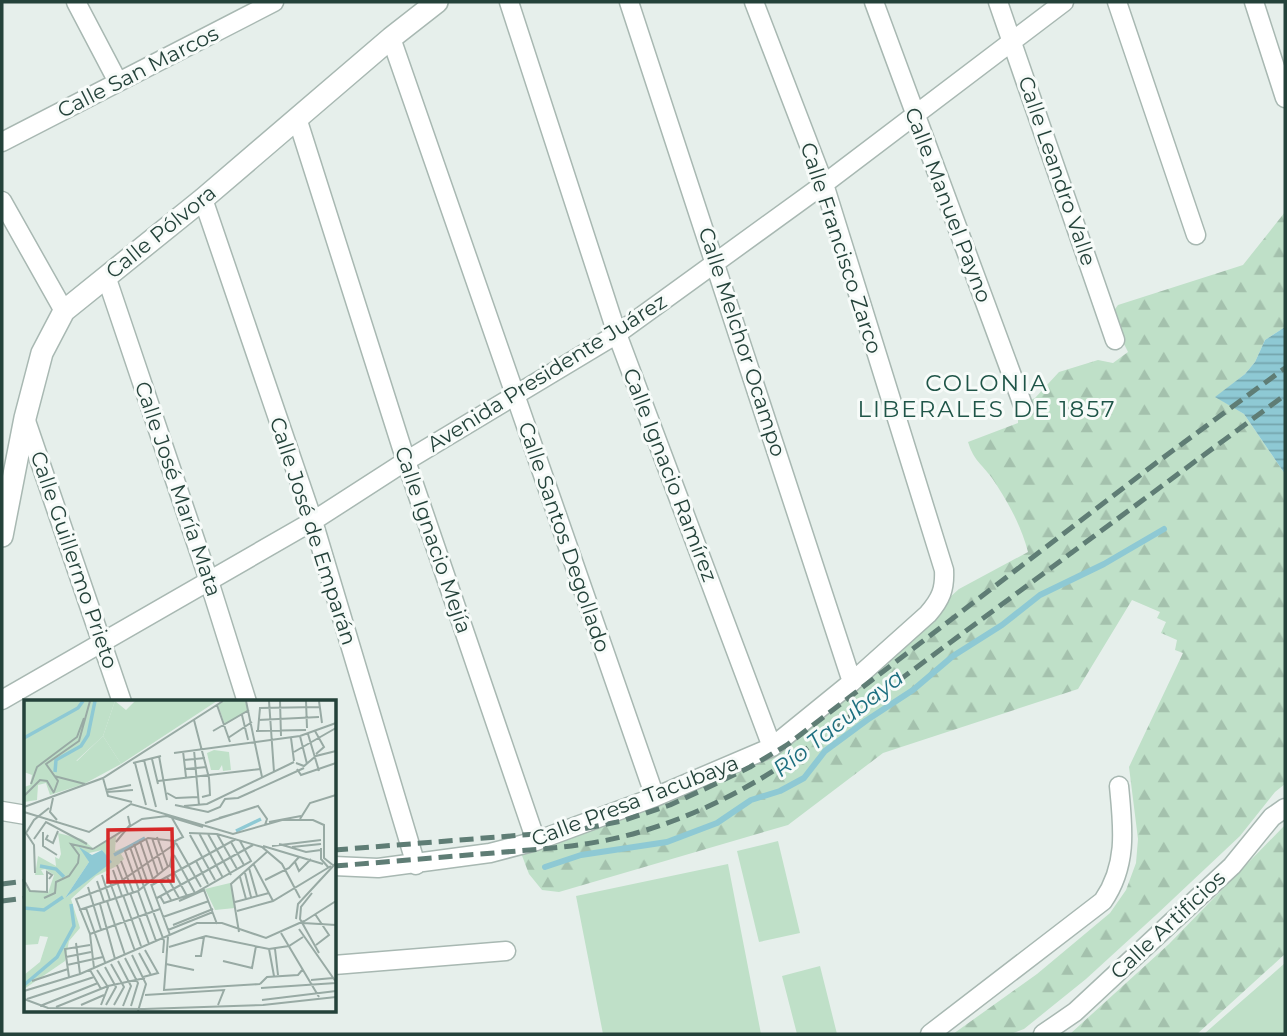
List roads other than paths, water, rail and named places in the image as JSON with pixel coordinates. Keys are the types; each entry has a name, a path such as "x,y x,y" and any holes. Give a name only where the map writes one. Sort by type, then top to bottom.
{"street":[{"path":"76,2 118,82"},
{"name":"Calle Pólvora","path":"2,536 41,353 64,311 203,199 437,2"},
{"name":"Calle Ignacio Ramírez","path":"509,2 617,334 772,747"},
{"name":"Calle Melchor Ocampo","path":"629,2 717,263 852,682"},
{"name":"Calle Francisco Zarco","path":"754,2 824,184 944,570 945,586 939,601 928,614"},
{"name":"Calle Manuel Payno","path":"874,2 1024,408"},
{"name":"Calle Leandro Valle","path":"998,2 1115,340"},
{"name":"Avenida Presidente Juárez","path":"2,700 313,521 406,460 617,334 824,184 1064,2"},
{"path":"1117,2 1196,235"},
{"path":"1254,2 1285,98"},
{"name":"Calle San Marcos","path":"2,142 264,4"},
{"name":"Calle Santos Degollado","path":"391,38 655,797"},
{"name":"Calle Ignacio Mejía","path":"297,118 406,460 536,841"},
{"name":"Calle José de Emparán","path":"203,199 313,521 416,865"},
{"path":"2,201 64,311"},
{"name":"Calle José María Mata","path":"106,276 246,700"},
{"name":"Calle Guillermo Prieto","path":"26,418 121,700"},
{"name":"Calle Presa Tacubaya","path":"336,866 378,869 490,853 536,841 655,797 772,747 852,682 928,614"},
{"path":"930,1034 1102,901 1113,886 1121,861 1123,830 1118,786"},
{"name":"Calle Artificios","path":"1043,1034 1075,1012 1232,866 1272,817 1285,808"},
{"path":"2,811 24,815"},
{"path":"336,965 506,951"}],"water":[{"path":"1285,327 1285,474 1244,414 1215,397 1245,374 1255,362 1265,340"}],"waterway":[{"name":"Río Tacubaya","path":"545,867 581,855 667,842 717,823 751,800 780,791 804,778 825,751 913,690 953,656 1002,625 1040,595 1104,564 1164,529"}],"railway":[{"path":"336,850 573,831 622,821 670,805 750,767 787,745 1285,368"},
{"path":"336,866 593,843 671,822 715,803 798,755 1285,395"},
{"path":"2,884 24,881"},
{"path":"2,901 24,898"}],"district":[{"name":"COLONIA LIBERALES DE 1857","path":"987,396"}]}
